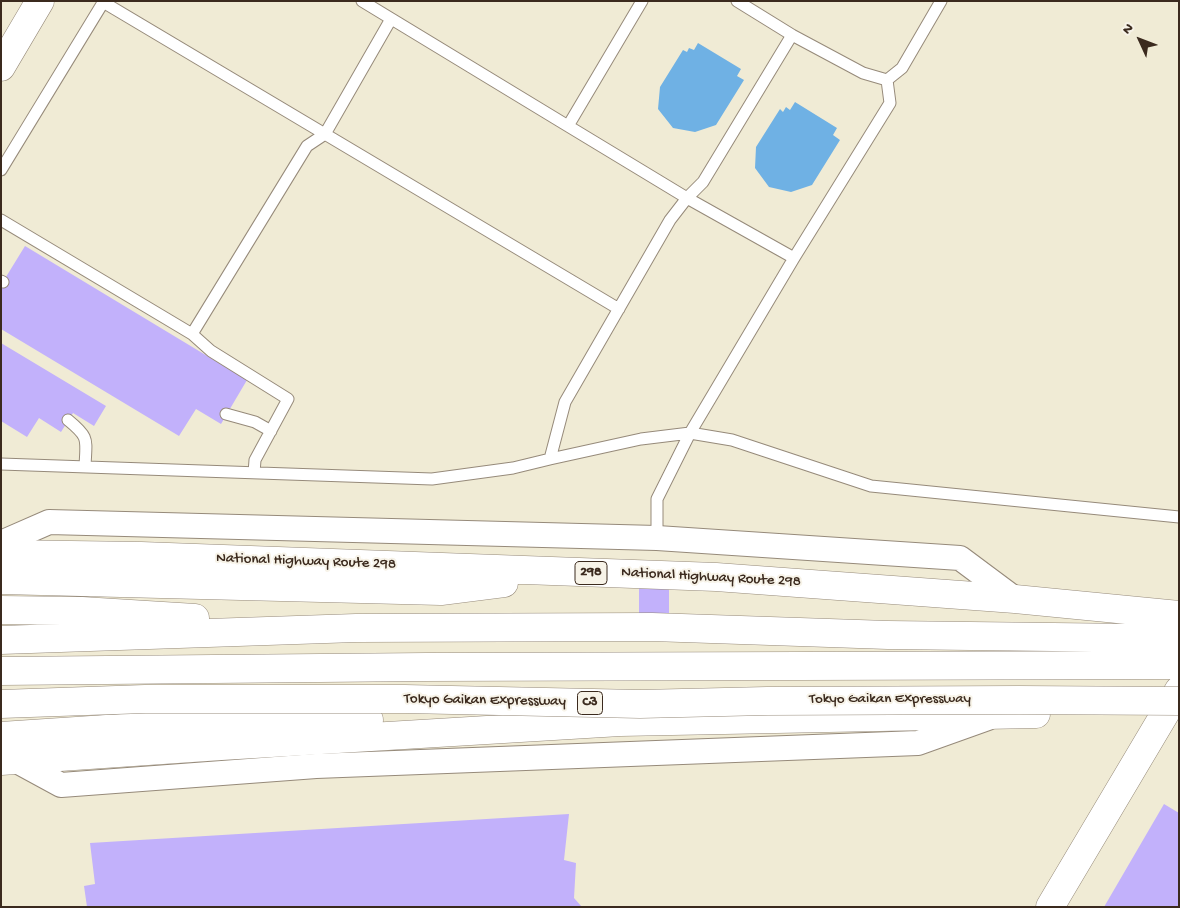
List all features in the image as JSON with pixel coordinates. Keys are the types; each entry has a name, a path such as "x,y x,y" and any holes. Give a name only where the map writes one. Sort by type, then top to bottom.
{"main road":[{"path":"1,67 40,1"},
{"name":"National Highway Route 298","path":"1,554 141,556 716,577 1015,599 1179,615"},
{"path":"1,580 441,591 585,572"},
{"path":"1,610 82,611 356,628"},
{"path":"1,640 356,628 652,627 888,635 1135,638 1179,642"},
{"path":"1,671 426,667 1179,666"},
{"name":"Tokyo Gaikan Expressway","path":"1,704 144,699 405,700 640,704 864,700 1175,704"},
{"path":"1,736 167,725 326,720 458,719 620,722 1001,714 1175,704"},
{"path":"1050,907 1175,704"},
{"path":"8,760 620,722"}],"street":[{"path":"1,544 50,522 657,538 960,558 1015,599"},
{"path":"8,760 61,785 326,766 918,743 1001,714"}],"lane":[{"path":"362,1 687,198 794,258"},
{"path":"568,126 642,1"},
{"path":"737,1 792,35 863,73 887,80"},
{"path":"887,80 902,68 941,1"},
{"path":"1,170 103,2 619,309"},
{"path":"192,334 307,146 325,134 391,19"},
{"path":"550,459 565,402 670,220 687,198 703,182 792,35"},
{"path":"657,538 657,499 690,433 794,258 890,103 887,80"},
{"path":"1,220 192,334 211,351 288,400 256,460 254,472"},
{"path":"226,414 255,422 271,431"},
{"path":"68,420 83,432 86,440 85,466"},
{"path":"1,464 432,479 513,468 641,439 690,433 732,440 871,486 1179,517"}],"water":[{"path":"698,43 741,69 737,76 744,80 716,125 695,132 673,128 658,109 660,87 683,50 687,52 689,48 694,50"},
{"path":"795,102 837,128 833,135 840,140 812,185 791,192 769,187 755,168 756,147 780,109 783,112 786,107 790,110"}],"building":[{"path":"25,246 247,380 221,424 196,409 179,436 1,329 1,285"},
{"path":"1,343 106,406 94,426 73,413 61,432 39,418 27,437 1,421"},
{"path":"639,583 669,583 669,640 639,640"},
{"path":"1164,804 1179,813 1179,907 1104,907"},
{"path":"569,814 564,860 576,863 574,898 582,907 87,907 84,886 95,884 90,843"}]}
